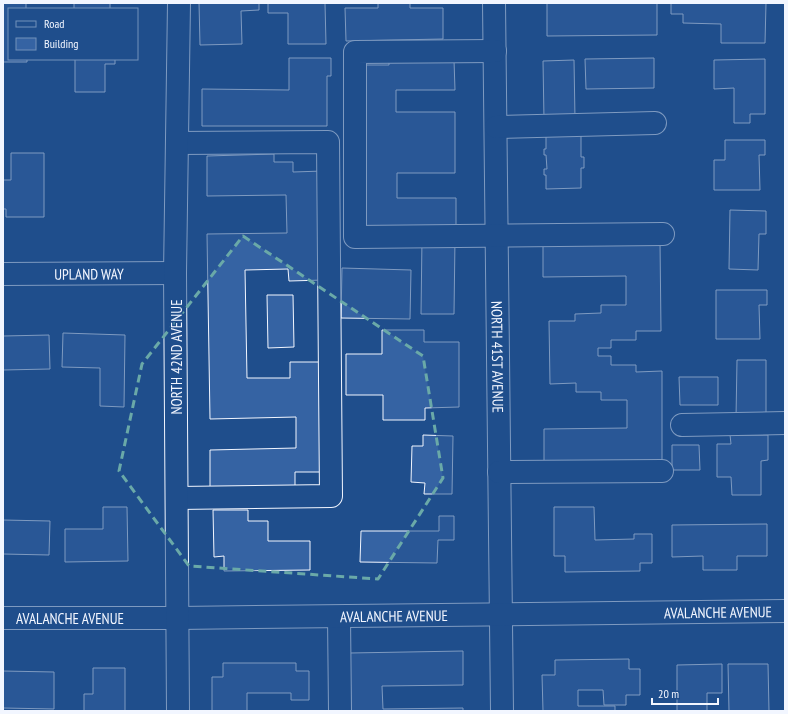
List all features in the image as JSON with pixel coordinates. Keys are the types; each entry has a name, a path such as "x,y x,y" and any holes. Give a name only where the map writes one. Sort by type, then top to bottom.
{"street":[{"name":"NORTH 42ND AVENUE","path":"178,711 175,273 179,3"},
{"name":"NORTH 41ST AVENUE","path":"494,3 502,711"},
{"path":"495,51 354,52 355,237 496,237 664,234"},
{"path":"496,127 655,123"},
{"path":"177,144 328,142 331,496 177,498"},
{"name":"UPLAND WAY","path":"3,274 175,273"},
{"path":"682,425 785,423"},
{"path":"499,472 662,471"},
{"name":"AVALANCHE AVENUE","path":"3,618 339,617 785,611"},
{"path":"339,617 340,711"}],"highlighted area":[{"path":"243,236 423,356 443,478 378,579 189,566 119,471 142,364"}],"building":[{"path":"3,3 26,3 26,8 8,8 8,60 27,60 27,62 3,62"},
{"path":"74,3 110,3 110,8 74,8"},
{"path":"199,3 259,3 259,10 241,11 242,44 200,45"},
{"path":"268,3 325,3 326,44 288,44 288,13 268,13"},
{"path":"378,3 410,3 410,8 443,8 443,39 346,41 345,8 378,8"},
{"path":"547,3 657,3 657,35 547,36"},
{"path":"671,3 766,3 765,43 721,43 721,24 683,23 683,14 671,14"},
{"path":"289,58 331,58 331,76 327,76 327,126 202,126 202,89 289,90"},
{"path":"654,58 654,88 586,89 585,59"},
{"path":"765,59 765,114 750,114 750,123 734,123 734,88 714,89 714,60"},
{"path":"75,60 115,60 115,64 105,64 105,92 75,92"},
{"path":"389,60 454,60 455,90 396,90 396,112 455,112 455,173 397,173 397,198 456,198 456,227 366,227 366,65 389,65"},
{"path":"574,60 575,119 544,120 543,61"},
{"path":"581,135 581,157 584,157 584,168 581,168 581,188 546,189 546,175 544,175 544,169 547,169 544,149 546,149 546,136"},
{"path":"725,140 765,140 765,155 759,155 760,190 714,190 714,160 725,160"},
{"path":"11,153 44,153 44,217 6,217 6,209 3,209 3,180 11,180"},
{"path":"274,154 274,162 293,162 293,172 323,171 324,280 289,281 288,269 245,270 247,378 290,378 290,362 324,362 326,472 295,472 295,487 210,488 210,450 296,448 296,417 210,419 207,234 287,233 286,195 207,196 207,156"},
{"path":"730,210 766,211 766,234 759,234 758,270 729,269"},
{"path":"422,238 455,239 454,314 421,314"},
{"path":"660,241 661,331 636,331 636,340 611,340 611,348 598,348 598,356 611,356 611,365 636,365 636,372 662,371 662,463 544,464 544,429 627,428 627,400 601,400 601,392 576,392 576,383 550,384 549,321 575,321 575,314 601,313 601,305 626,305 626,276 543,277 543,242"},
{"path":"342,268 411,270 410,319 341,318"},
{"path":"716,290 767,290 767,305 759,305 760,339 716,339"},
{"path":"267,295 293,295 294,347 268,348"},
{"path":"382,330 424,330 424,342 459,342 459,407 425,408 425,420 383,420 383,395 346,395 346,354 382,354"},
{"path":"63,333 125,335 124,407 100,406 100,368 62,367"},
{"path":"49,335 50,369 3,370 3,336"},
{"path":"737,360 766,360 766,418 736,418"},
{"path":"679,377 718,377 718,405 680,405"},
{"path":"423,435 453,436 452,494 424,494 425,483 411,482 412,446 423,446"},
{"path":"730,435 768,435 768,460 761,461 761,495 732,495 731,477 717,477 717,444 731,444"},
{"path":"672,445 699,445 700,470 672,470"},
{"path":"103,507 127,507 128,561 65,562 65,529 103,529"},
{"path":"554,507 594,507 595,540 634,539 634,534 652,534 652,563 640,563 640,571 565,572 565,556 554,556"},
{"path":"213,510 248,510 248,521 268,521 268,541 310,541 310,570 224,571 224,556 214,557"},
{"path":"439,516 454,516 454,540 438,540 437,563 360,562 361,531 439,531"},
{"path":"3,520 50,521 49,555 3,554"},
{"path":"767,524 767,556 737,556 737,570 703,570 703,556 672,557 672,525"},
{"path":"463,651 463,685 382,686 383,709 463,708 463,711 351,711 350,653"},
{"path":"629,659 629,669 640,669 640,695 626,695 626,705 604,705 603,690 578,690 578,706 615,706 615,711 543,711 542,675 555,675 555,660"},
{"path":"223,663 296,663 296,671 309,671 309,700 291,700 291,693 247,693 247,711 212,711 212,677 223,677"},
{"path":"722,664 722,693 707,693 707,711 677,711 677,665"},
{"path":"728,664 768,664 769,711 729,711"},
{"path":"93,668 125,668 125,711 84,711 84,694 93,694"},
{"path":"3,671 54,672 54,709 3,708"}]}
